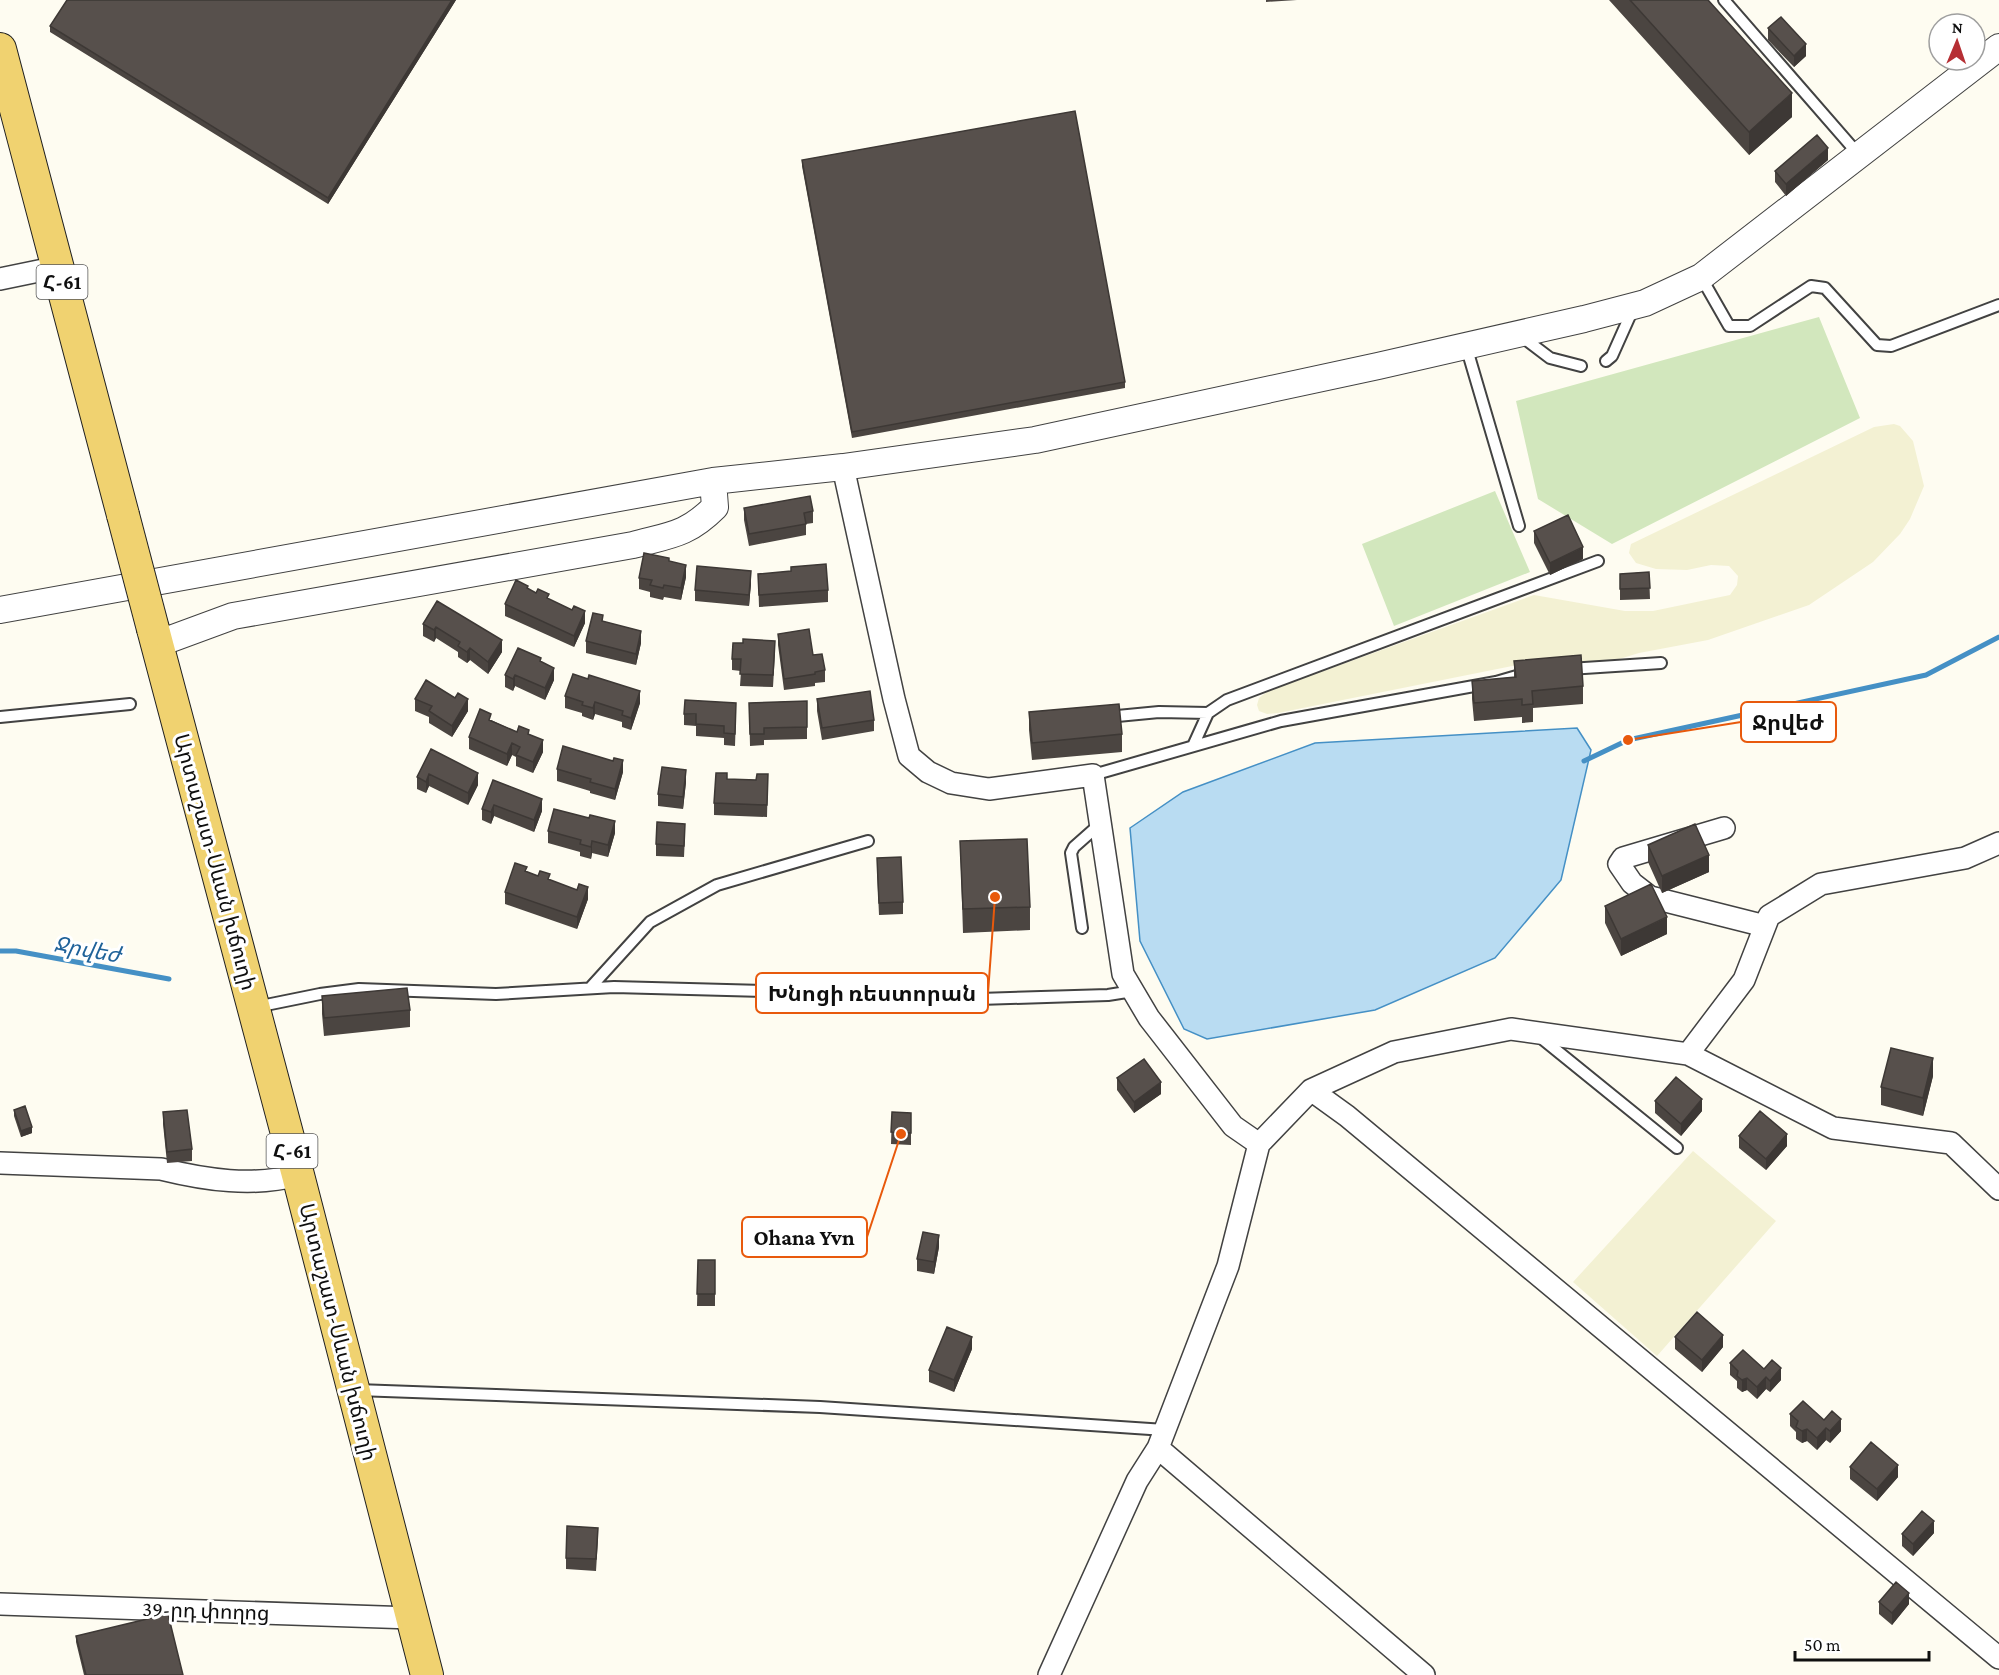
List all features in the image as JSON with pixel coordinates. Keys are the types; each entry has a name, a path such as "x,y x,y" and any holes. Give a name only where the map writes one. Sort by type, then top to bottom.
{"main road":[{"name":"Արտաշատ-Սևան խճուղի","path":"0,49 298,1175 427,1675"}],"street":[{"path":"0,610 713,481 843,467 1035,440 1466,346 1634,305 1701,277 1999,47"},
{"path":"0,279 58,267"},
{"path":"843,467 894,699 909,756 928,772 951,783 989,789 1093,776 1123,974 1149,1018 1233,1126 1259,1144"},
{"path":"155,636 233,616 633,545 684,532 700,522 715,507 713,481"},
{"path":"1724,828 1623,858 1619,864 1632,883 1650,897 1765,926"},
{"path":"1688,1054 1743,980 1769,916 1821,884 1965,858 1999,843"},
{"path":"1049,1675 1137,1481 1162,1439 1228,1266 1259,1144 1311,1090 1394,1052 1511,1029 1688,1054 1833,1128 1951,1143 1999,1189"},
{"path":"1311,1090 1347,1116 1999,1658"},
{"path":"0,1163 161,1169 235,1182 276,1181 298,1175"},
{"path":"1162,1439 1424,1675"},
{"name":"39-րդ փողոց","path":"0,1604 412,1618"}],"lane":[{"path":"1724,0 1859,155"},
{"path":"1701,277 1729,326 1750,326 1811,286 1825,288 1876,345 1891,346 1999,305"},
{"path":"1606,361 1612,356 1634,305"},
{"path":"1519,334 1550,358 1581,366"},
{"path":"1466,346 1519,526"},
{"path":"1193,746 1208,713 1227,700 1599,561"},
{"path":"1556,669 1661,663"},
{"path":"1093,776 1281,721 1496,682 1537,670"},
{"path":"0,717 130,704"},
{"path":"1093,719 1160,712 1208,713"},
{"path":"1082,928 1071,853 1074,847 1100,823"},
{"path":"591,988 650,922 717,885 868,841"},
{"path":"253,1008 320,994 359,989 496,994 591,988 766,992 948,1000 1108,995 1133,991"},
{"path":"1533,1032 1677,1148"},
{"path":"353,1390 820,1407 1162,1439"}],"shaded area":[{"path":"1894,424 1900,426 1913,441 1924,486 1910,519 1900,534 1873,562 1809,605 1708,640 1639,653 1616,660 1537,661 1278,713 1267,714 1259,711 1257,705 1259,698 1268,691 1534,595 1625,611 1653,611 1730,595 1737,585 1738,576 1729,566 1711,565 1687,570 1656,569 1636,563 1629,553 1631,544 1874,427"},
{"path":"1693,1151 1776,1221 1657,1356 1573,1282"}],"green space":[{"path":"1819,317 1860,418 1612,544 1538,499 1516,401"},
{"path":"1495,491 1530,572 1394,626 1362,544"}],"water":[{"path":"1577,728 1591,750 1561,880 1495,958 1375,1010 1207,1039 1184,1029 1140,941 1130,828 1183,792 1315,743"}],"building":[{"path":"67,0 452,0 328,198 50,26"},
{"path":"1630,0 1708,0 1792,93 1749,132"},
{"path":"1781,17 1806,44 1794,56 1768,28"},
{"path":"1075,111 1125,382 852,432 802,160"},
{"path":"1817,135 1828,148 1786,184 1775,171"},
{"path":"810,496 813,511 804,513 806,524 749,534 744,508"},
{"path":"1568,515 1583,547 1550,563 1534,531"},
{"path":"644,553 669,558 669,561 686,565 681,588 650,585 652,580 639,578"},
{"path":"826,564 828,590 759,595 758,574 791,571 791,567"},
{"path":"697,566 751,571 749,595 695,590"},
{"path":"1649,572 1650,588 1620,589 1620,574"},
{"path":"516,580 536,593 538,589 549,594 547,598 572,610 574,606 585,611 574,636 505,604"},
{"path":"437,601 502,640 488,662 470,648 467,652 458,646 460,642 436,627 434,630 423,624"},
{"path":"593,613 603,615 602,621 641,631 636,654 586,641"},
{"path":"809,629 813,655 822,654 825,670 784,679 778,634"},
{"path":"743,639 775,641 773,675 740,674 741,659 732,659 733,643 743,643"},
{"path":"518,648 541,658 540,661 554,668 545,688 515,675 513,679 505,675"},
{"path":"1581,655 1583,686 1532,691 1533,704 1522,705 1522,699 1474,703 1472,681 1516,677 1514,661"},
{"path":"573,674 588,679 589,675 640,691 631,718 622,715 623,711 595,702 593,708 565,696"},
{"path":"426,680 455,698 458,693 468,699 452,726 429,711 432,706 415,699"},
{"path":"870,691 874,720 822,728 817,699"},
{"path":"685,700 736,703 735,734 724,733 724,726 696,724 696,714 684,714"},
{"path":"807,701 807,727 764,728 764,734 750,734 749,703"},
{"path":"1119,704 1122,734 1032,743 1029,712"},
{"path":"480,709 491,714 489,720 517,732 519,726 529,730 528,734 543,740 533,762 516,755 520,747 512,743 507,754 469,737"},
{"path":"563,746 613,761 614,758 623,760 615,789 557,769"},
{"path":"431,749 478,773 468,793 429,774 426,782 417,777"},
{"path":"662,767 686,770 683,797 658,794"},
{"path":"716,773 727,773 727,779 756,780 757,774 768,774 767,805 714,803"},
{"path":"493,780 542,799 534,820 494,805 491,812 482,809"},
{"path":"554,809 589,818 590,815 615,821 608,845 592,841 591,847 580,844 581,840 548,831"},
{"path":"657,822 685,824 684,846 656,844"},
{"path":"1695,824 1709,855 1662,876 1648,845"},
{"path":"1027,839 1030,907 963,909 960,841"},
{"path":"901,857 903,902 879,903 877,858"},
{"path":"515,863 527,867 525,871 538,876 540,871 550,874 548,879 577,890 579,884 588,887 577,917 505,892"},
{"path":"1651,884 1667,917 1621,939 1605,906"},
{"path":"407,988 410,1010 324,1018 322,996"},
{"path":"1891,1048 1933,1058 1923,1098 1881,1087"},
{"path":"1144,1059 1161,1082 1134,1102 1117,1078"},
{"path":"1676,1077 1702,1099 1681,1124 1655,1101"},
{"path":"25,1106 32,1127 21,1131 14,1110"},
{"path":"187,1110 192,1149 167,1152 163,1112"},
{"path":"1760,1111 1787,1134 1766,1159 1739,1136"},
{"path":"892,1112 911,1113 911,1133 891,1132"},
{"path":"923,1232 939,1235 934,1262 917,1259"},
{"path":"698,1260 715,1260 715,1294 697,1294"},
{"path":"1697,1312 1723,1335 1702,1360 1675,1337"},
{"path":"947,1327 972,1337 954,1380 929,1370"},
{"path":"1743,1350 1764,1369 1772,1360 1781,1368 1770,1381 1766,1377 1757,1387 1747,1378 1742,1380 1737,1376 1738,1371 1730,1363"},
{"path":"1803,1401 1824,1420 1832,1411 1841,1419 1830,1431 1826,1428 1817,1438 1807,1429 1802,1431 1796,1427 1798,1421 1790,1414"},
{"path":"1871,1442 1898,1465 1877,1489 1850,1467"},
{"path":"1922,1511 1934,1521 1913,1544 1902,1534"},
{"path":"567,1526 598,1528 596,1559 566,1558"},
{"path":"1896,1582 1909,1593 1892,1613 1879,1602"},
{"path":"168,1614 183,1675 86,1675 76,1636"}],"waterway":[{"name":"Ջրվեժ","path":"1584,761 1628,740 1926,675 1999,637"},
{"name":"Ջրվեժ","path":"0,951 16,951 169,979"}],"place":[{"name":"Ջրվեժ","path":"1628,740"},
{"name":"Խնոցի ռեստորան","path":"995,897"},
{"name":"Ohana Yvn","path":"901,1134"}]}
